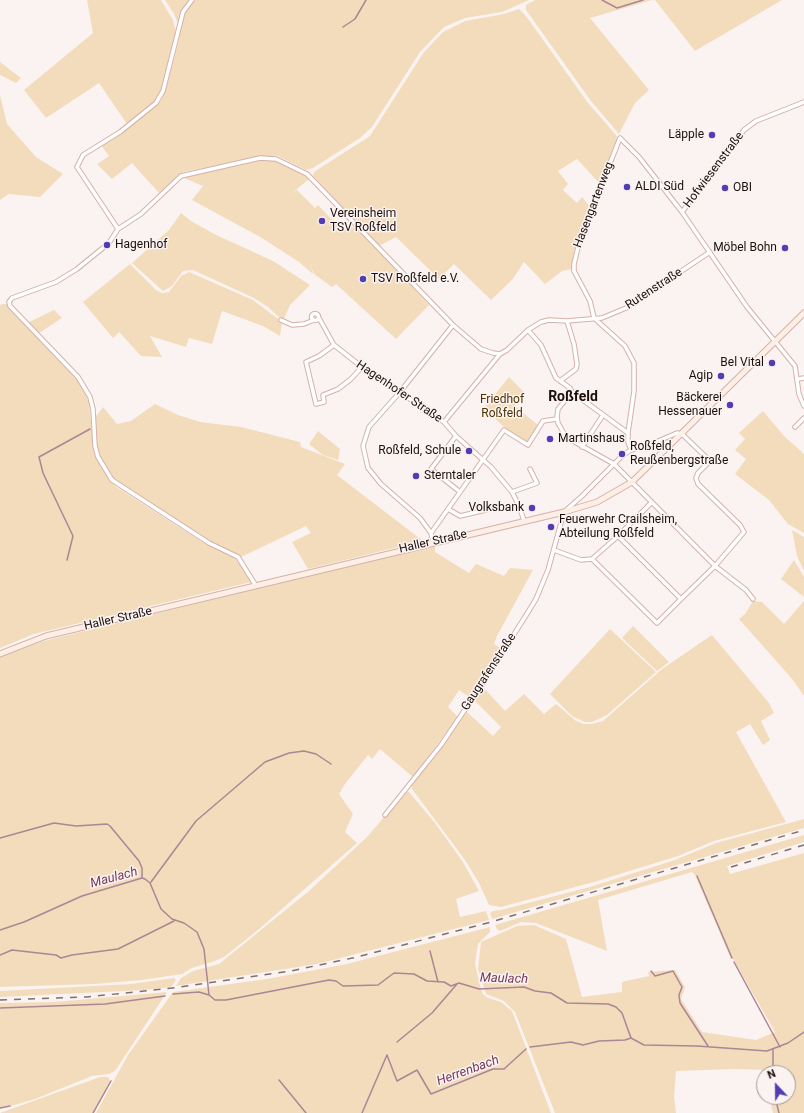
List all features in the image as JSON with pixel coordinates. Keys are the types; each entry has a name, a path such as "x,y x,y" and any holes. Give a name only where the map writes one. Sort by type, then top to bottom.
{"main road":[{"name":"Haller Straße","path":"0,654 46,636 433,542 564,512 587,505 618,492 632,482 682,434 803,314"}],"street":[{"path":"118,229 77,167 83,155 120,132 156,103 163,91 183,12 192,0"},
{"name":"Hofwiesenstraße","path":"804,102 756,121 744,130 682,212 747,307 795,366 799,394 804,406"},
{"name":"Hasengartenweg","path":"594,318 590,302 576,276 574,264 580,239 620,138 639,157 682,212"},
{"path":"256,586 238,557 209,543 112,480 98,457 95,446 93,409 90,397 81,382 10,306 9,302 12,298 56,282 77,269 110,243 118,229 141,214 181,176 260,158 269,158 289,164 307,174 453,325 481,349 500,354"},
{"name":"Rutenstraße","path":"444,422 500,354 513,345 528,330 549,320 567,321 602,318 626,308 710,252"},
{"path":"281,320 292,325 304,324 314,320 319,318 318,314 314,313 312,317 314,320"},
{"name":"Hagenhofer Straße","path":"319,318 334,345 362,367 444,422 456,436 491,467 512,492 520,508 524,521"},
{"path":"594,318 625,346 634,363 634,391 628,433 628,442 631,450"},
{"path":"560,381 576,369 577,364 574,344 567,321"},
{"path":"433,542 431,533 420,518 381,484 368,468 364,458 363,446 369,427 400,392 453,325"},
{"path":"528,330 541,345 556,378 570,388 572,392 628,433"},
{"path":"322,395 324,402 316,404 306,362 319,356 334,345"},
{"path":"314,397 338,389 351,379 362,367"},
{"path":"798,379 804,378"},
{"path":"572,392 558,409 557,419 566,437 614,464 715,566 746,590 753,599"},
{"path":"582,447 603,415"},
{"path":"795,427 804,418"},
{"path":"431,533 504,430 528,445 543,422 557,419"},
{"path":"564,512 614,464 631,450 678,433 682,434 710,460 698,473 696,478 698,484 740,525 744,532 715,566 657,623 592,559"},
{"path":"456,436 431,469 460,492"},
{"path":"512,492 537,483 530,469"},
{"path":"582,496 587,505"},
{"path":"554,550 580,560 592,559 618,536 652,502"},
{"path":"448,509 460,516 490,509"},
{"name":"Gaugrafenstraße","path":"385,815 441,745 483,683 536,598 554,550 564,512"},
{"path":"618,536 681,599"}],"green space":[{"path":"87,0 161,0 173,20 176,31 175,42 161,91 155,101 127,124 99,83 46,118 24,90 93,33"},
{"path":"165,0 191,0 180,15 179,26 174,14"},
{"path":"195,0 529,0 502,12 465,18 444,27 420,52 372,127 360,138 313,168 306,170 278,156 263,156 183,172 159,193 132,163 112,179 97,164 109,156 101,145 130,126 161,101 167,86 183,19 186,11"},
{"path":"535,0 652,0 590,18 649,90 635,103 619,134 591,101 526,10 526,5"},
{"path":"655,0 782,0 695,51"},
{"path":"519,9 526,16 588,103 616,135 618,140 600,184 577,159 558,171 568,184 563,190 577,203 582,197 590,207 577,240 573,258 573,269 562,271 545,284 524,262 513,279 491,300 454,264 439,279 396,237 379,246 313,176 314,172 370,136 424,52 443,32 465,21 504,14"},
{"path":"0,62 21,78 16,83 0,75"},
{"path":"0,95 7,124 36,157 63,174 40,197 9,194 0,200"},
{"path":"265,159 274,160 302,172 309,179 291,195 297,190 315,208 318,205 334,222 359,229 429,305 396,339 336,284 332,287 314,274 310,264 313,274 299,262 262,238 192,200 203,186 182,177"},
{"path":"181,213 191,221 214,234 273,261 310,285 290,305 283,321 268,307 254,298 193,270 183,271 172,286 163,291 132,263 169,230"},
{"path":"130,264 156,290 162,293 169,292 181,276 189,272 253,300 282,322 280,336 263,326 222,311 212,344 189,338 186,347 150,336 162,357 141,356 119,332 113,338 83,302"},
{"path":"7,304 81,384 89,402 94,449 98,461 115,486 202,542 234,557 250,577 251,582 34,634 0,648 0,305"},
{"path":"54,310 62,318 39,333 27,323"},
{"name":"Friedhof Roßfeld","path":"509,377 524,392 515,406 539,426 528,443 504,427 484,408"},
{"path":"155,404 178,415 200,422 241,427 300,442 301,447 345,464 337,475 423,541 308,569 292,542 311,533 306,526 241,557 205,539 113,479 100,456 97,446 95,418 103,407 117,424 131,421"},
{"path":"763,411 784,436 804,454 804,533 788,524 769,500 735,474 746,459 735,450 745,439 739,433"},
{"path":"318,431 340,449 338,460 323,455 309,444"},
{"path":"792,530 804,537 804,571 797,556"},
{"path":"435,545 435,552 469,573 476,564 504,576 510,568 533,570 497,636 494,644 502,649 471,698 459,690 448,707 458,717 413,777 380,749 372,759 368,755 345,784 339,794 353,814 345,832 357,843 258,930 224,957 212,962 192,968 182,974 142,980 94,984 0,987 0,657 44,641"},
{"path":"794,560 804,577 804,597 781,579"},
{"path":"753,601 762,602 784,624 804,601 804,696 793,680 739,619 745,614"},
{"path":"633,626 669,662 657,671 622,638"},
{"path":"610,629 656,672 607,715 592,722 585,722 572,716 550,694"},
{"path":"712,635 769,703 774,713 761,721 770,740 763,745 750,724 736,732 786,822 714,841 678,856 594,882 501,907 489,905 479,883 465,860 412,789 412,785 466,711 493,736 501,727 474,700 483,687 505,711 524,694 544,714 556,704 576,721 584,724 592,724 603,721 662,669"},
{"path":"405,792 409,792 435,823 463,862 479,891 456,899 460,917 486,911 489,920 317,964 176,986 181,978 193,971 219,964 309,891 368,836"},
{"path":"804,819 804,828 492,919 490,913 590,887 675,860 716,843"},
{"path":"804,835 804,842 727,866 730,874 804,853 804,1113 773,1113 771,1105 796,1105 796,1065 756,1065 756,1070 676,1071 674,1097 676,1113 555,1113 515,1012 504,1001 486,994 478,969 481,942 517,926 534,925 566,939 582,997 622,992 622,982 649,976 648,972 675,970 685,987 681,999 702,1032 756,1040 775,1032 733,959 731,959 695,875 692,872 598,900 607,951 536,923 521,922 500,931 495,925"},
{"path":"490,927 490,932 478,944 475,964 480,985 483,994 488,998 501,1002 512,1011 551,1113 96,1113 128,1055 173,992 267,979 347,964"},
{"path":"174,978 176,980 171,987 144,990 0,997 0,991 131,984"},
{"path":"167,992 115,1071 109,1074 92,1076 35,1099 0,1109 0,1003 55,1002"},
{"path":"100,1077 108,1077 111,1082 94,1113 0,1113"}],"waterway":[{"path":"343,27 355,19 366,0"},
{"path":"602,0 617,8 643,0"},
{"path":"67,560 73,536 43,473 39,457 90,429"},
{"path":"151,882 196,821 265,762 289,753 304,751 316,754 331,764"},
{"path":"0,838 54,823 76,826 107,824 139,861 142,868 142,878"},
{"path":"697,876 732,958"},
{"name":"Maulach","path":"0,930 24,922 82,896 142,878 150,883 161,909 172,919 184,923 197,932 204,949 209,995"},
{"path":"0,955 12,950 56,955 61,958 72,955 118,949 174,921"},
{"path":"430,951 438,982"},
{"path":"734,962 780,1047"},
{"path":"651,971 655,976 673,971 682,987 679,995 680,1003 708,1046"},
{"name":"Maulach","path":"173,994 199,992 209,995 215,1000 226,1000 329,980 336,981 343,986 378,985 394,973 414,974 427,981 444,982 451,986 459,983 479,989 524,987 535,991 551,993 567,1003 608,1004 616,1007 622,1013 631,1038 644,1045 697,1046 767,1051 788,1043 804,1032"},
{"name":"Herrenbach","path":"397,1042 432,1013 457,984"},
{"name":"Maulach","path":"0,1008 105,1004 165,996"},
{"name":"Herrenbach","path":"530,1047 571,1042 583,1045 599,1041 625,1040 631,1038"},
{"name":"Herrenbach","path":"387,1055 397,1081 417,1070 431,1094 493,1069 504,1069 526,1049"},
{"path":"773,1049 773,1065"},
{"name":"Herrenbach","path":"362,1113 387,1055"},
{"path":"279,1080 306,1113"},
{"path":"93,1113 111,1081"},
{"path":"777,1105 779,1113"},
{"path":"0,1108 10,1106"}],"railway":[{"path":"0,1000 87,997 172,988 291,971 357,957 491,922 804,830"},
{"path":"731,867 804,845"}],"place":[{"name":"Läpple","path":"712,135"},
{"name":"ALDI Süd","path":"627,187"},
{"name":"OBI","path":"725,188"},
{"name":"Vereinsheim TSV Roßfeld","path":"322,221"},
{"name":"Hagenhof","path":"107,245"},
{"name":"Möbel Bohn","path":"785,248"},
{"name":"TSV Roßfeld e.V.","path":"363,279"},
{"name":"Bel Vital","path":"772,363"},
{"name":"Agip","path":"721,376"},
{"name":"Bäckerei Hessenauer","path":"730,405"},
{"name":"Martinshaus","path":"550,439"},
{"name":"Roßfeld, Schule","path":"469,451"},
{"name":"Roßfeld, Reußenbergstraße","path":"622,454"},
{"name":"Sterntaler","path":"416,476"},
{"name":"Volksbank","path":"532,508"},
{"name":"Feuerwehr Crailsheim, Abteilung Roßfeld","path":"551,527"}],"district":[{"name":"Roßfeld","path":"573,397"}]}
